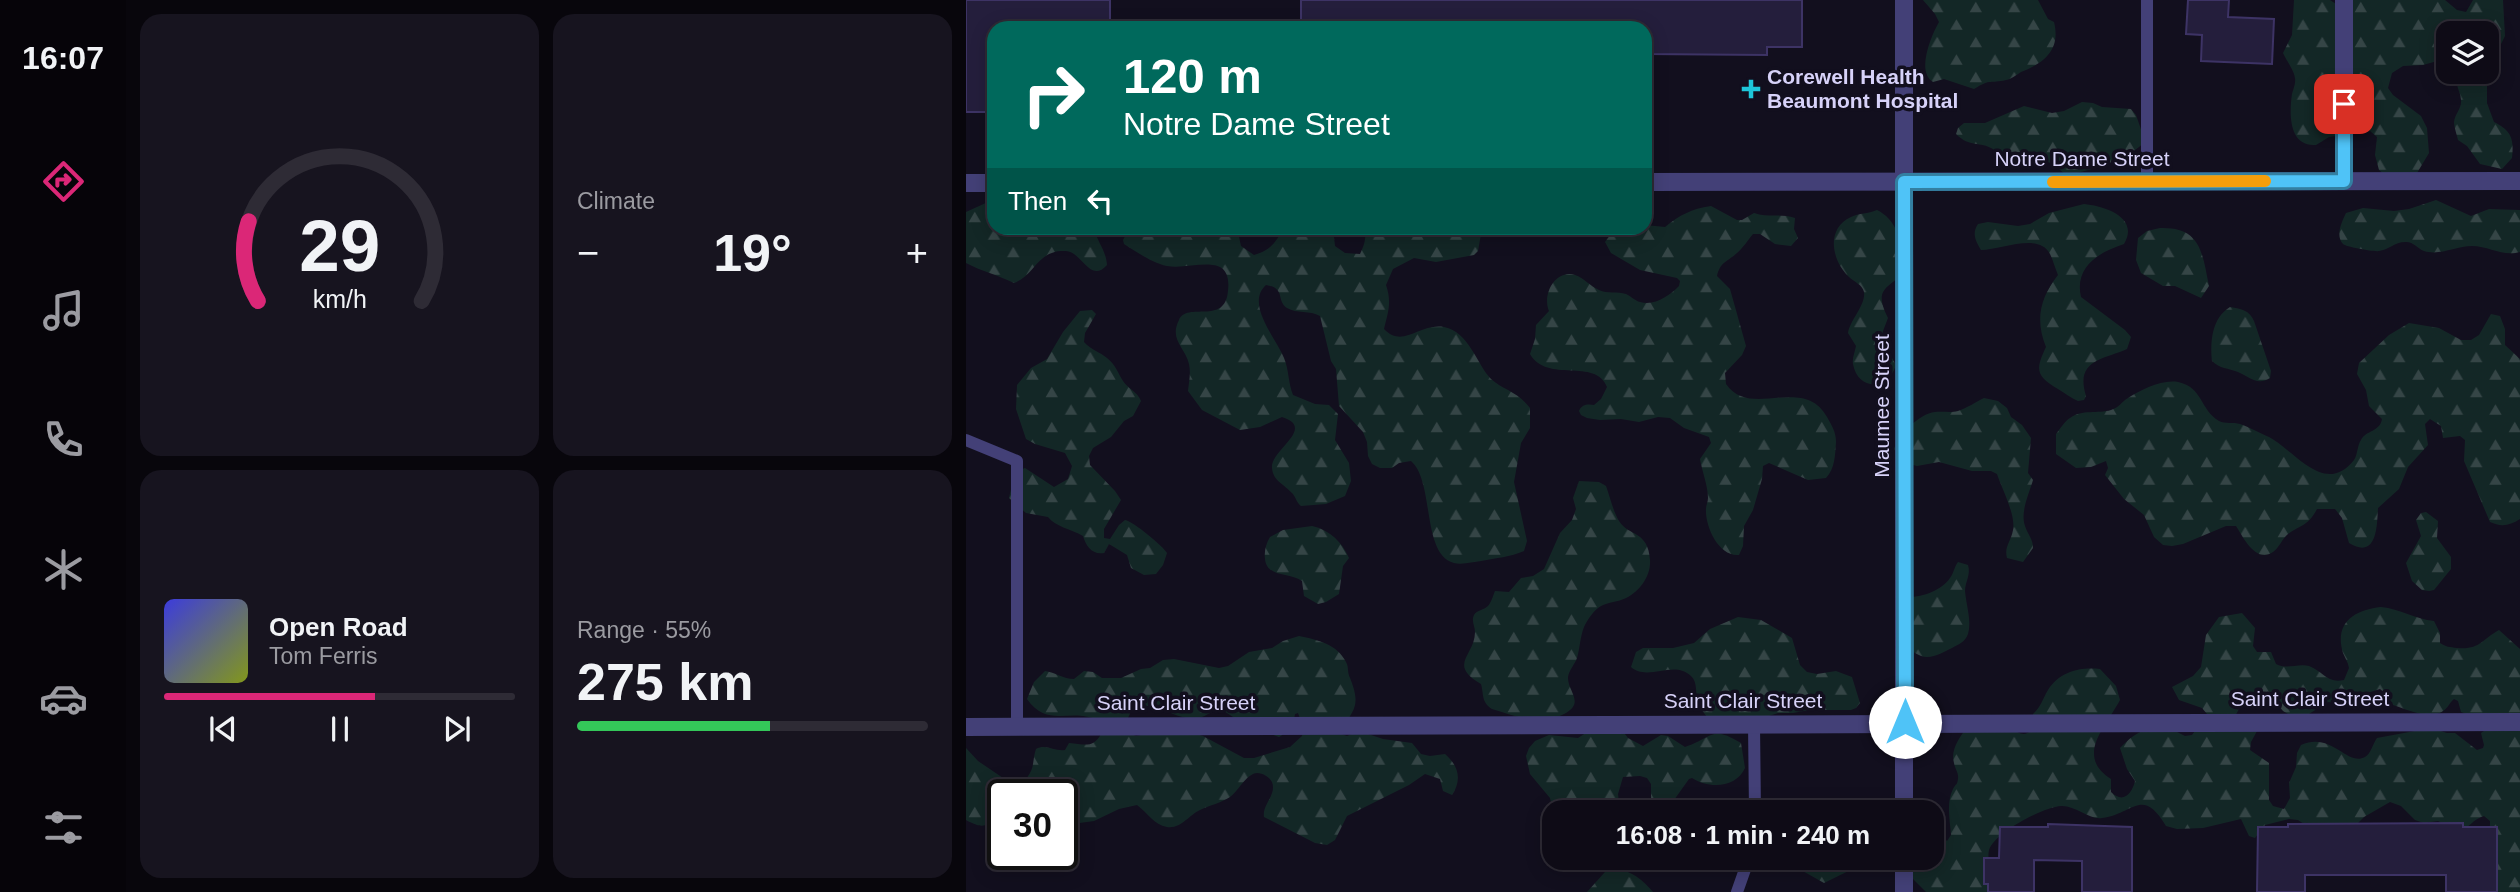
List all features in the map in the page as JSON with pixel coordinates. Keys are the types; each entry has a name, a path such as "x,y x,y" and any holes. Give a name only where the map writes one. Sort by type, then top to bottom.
{"street":[{"name":"Maumee Street","path":"1904,0 1905,800"},
{"path":"2344,0 2344,181"},
{"name":"Notre Dame Street","path":"1652,182 2520,181"},
{"path":"966,183 987,183"},
{"name":"Saint Clair Street","path":"966,727 2520,722"},
{"path":"1904,870 1904,892"}],"lane":[{"path":"2147,0 2147,181"},
{"path":"966,440 1017,461 1017,727"},
{"path":"1754,723 1755,800"},
{"path":"1737,892 1745,870"}],"green space":[{"path":"1923,0 2038,0 2048,19 2054,22 2056,32 2053,48 2037,64 2008,79 1988,82 1974,89 1944,79 1933,82 1928,77 1925,62 1929,44 1939,22"},
{"path":"2294,0 2330,0 2339,6 2345,0 2445,0 2457,10 2466,12 2473,0 2503,0 2505,36 2499,48 2499,21 2436,21 2436,61 2403,66 2392,73 2388,88 2393,95 2421,116 2427,128 2429,153 2417,173 2385,175 2379,170 2375,155 2377,137 2370,131 2329,137 2316,145 2300,141 2291,120 2295,78 2283,53 2292,35"},
{"path":"2457,84 2487,84 2487,103 2494,122 2508,132 2513,146 2512,158 2502,169 2480,164 2467,146 2458,140 2454,122 2461,103"},
{"path":"2082,102 2102,107 2131,109 2136,115 2145,141 2120,158 2066,175 2053,164 2043,160 2027,168 2018,166 2014,169 1993,149 1970,143 1956,134 1964,123 1985,123 2024,106 2052,113 2064,111"},
{"path":"2436,200 2471,216 2489,209 2520,210 2520,252 2508,253 2472,246 2430,252 2408,242 2376,251 2349,246 2341,240 2340,228 2346,213 2363,208 2394,211 2409,209"},
{"path":"987,202 987,235 1096,235 1107,265 1096,271 1072,253 1056,252 1042,258 1027,275 1014,283 966,263 966,212"},
{"path":"2084,204 2101,207 2118,215 2124,220 2128,235 2124,244 2106,251 2090,262 2081,277 2081,297 2131,337 2127,349 2100,359 2088,368 2084,375 2086,396 2084,400 2078,401 2045,380 2039,367 2046,347 2041,328 2041,310 2047,292 2058,275 2050,254 2045,248 2029,243 1981,250 1975,234 1978,224 2030,224 2049,213"},
{"path":"1711,206 1737,220 1754,213 1795,218 1794,229 1798,238 1791,246 1775,244 1760,234 1753,234 1720,268 1717,276 1730,289 1746,346 1742,355 1725,373 1726,384 1737,394 1749,398 1805,399 1817,405 1827,417 1836,438 1834,462 1826,478 1808,480 1769,463 1763,466 1753,510 1744,526 1743,546 1739,555 1725,551 1720,546 1708,524 1708,493 1700,459 1711,443 1709,437 1684,428 1670,418 1658,417 1639,422 1587,418 1579,411 1583,406 1594,405 1601,399 1607,387 1601,378 1593,373 1548,368 1538,363 1530,354 1536,325 1549,311 1549,291 1562,276 1575,275 1599,290 1626,294 1636,301 1646,303 1671,293 1679,286 1680,281 1677,278 1640,270 1611,253 1605,242 1611,235 1652,235 1652,226 1665,227 1697,209"},
{"path":"1877,210 1891,221 1895,229 1906,272 1887,287 1882,296 1888,318 1882,340 1896,365 1887,380 1873,384 1867,383 1856,373 1853,362 1856,346 1848,333 1863,302 1864,292 1838,263 1834,237 1843,222"},
{"path":"2160,228 2184,232 2197,244 2209,286 2201,298 2175,286 2163,286 2141,273 2136,260 2138,238 2147,231"},
{"path":"1126,235 1239,235 1241,246 1254,255 1265,251 1280,235 1334,235 1335,246 1345,253 1360,254 1365,235 1481,235 1478,251 1474,255 1436,262 1414,258 1393,269 1386,285 1389,302 1384,329 1398,337 1427,328 1444,327 1453,330 1466,341 1491,379 1530,408 1530,428 1521,443 1514,482 1527,541 1524,551 1464,564 1454,563 1444,557 1432,532 1418,471 1411,461 1399,463 1392,468 1380,468 1372,464 1363,432 1339,406 1336,369 1331,361 1320,316 1287,308 1279,292 1266,285 1260,293 1260,311 1284,358 1293,395 1315,404 1329,405 1338,414 1335,440 1349,463 1351,481 1345,496 1326,504 1301,506 1277,479 1272,468 1273,461 1294,433 1292,422 1282,417 1260,427 1240,430 1202,410 1188,391 1189,364 1177,338 1176,327 1183,315 1220,308 1228,291 1228,278 1224,270 1208,265 1161,265 1124,244"},
{"path":"2230,307 2245,311 2252,317 2271,371 2270,378 2254,380 2212,361 2211,346 2216,324 2219,317"},
{"path":"1092,310 1096,314 1085,333 1084,342 1110,360 1125,384 1141,401 1133,416 1124,421 1111,437 1093,448 1089,456 1090,465 1121,500 1104,529 1104,538 1110,539 1125,520 1135,525 1167,553 1156,574 1144,575 1131,568 1127,555 1109,544 1104,553 1093,551 1083,536 1059,526 1048,517 1026,513 1009,498 1015,472 1025,468 1054,487 1068,479 1072,466 1065,453 1026,439 1016,409 1017,385 1031,368 1047,359 1063,332 1080,311"},
{"path":"2491,314 2500,316 2505,329 2505,345 2520,359 2520,519 2509,524 2490,522 2464,461 2465,440 2460,436 2443,438 2441,426 2430,419 2425,424 2428,445 2408,467 2399,489 2378,508 2374,539 2365,547 2349,543 2342,518 2335,509 2317,509 2308,522 2288,534 2275,550 2267,555 2261,555 2251,548 2236,526 2226,526 2183,544 2163,545 2154,537 2144,515 2124,499 2105,475 2108,468 2106,461 2091,467 2076,468 2056,454 2056,434 2070,418 2111,410 2145,389 2172,381 2192,389 2219,421 2240,424 2269,437 2310,468 2332,474 2343,470 2354,460 2361,440 2379,426 2382,419 2369,406 2366,390 2357,374 2359,363 2389,335 2409,323 2439,328 2461,340 2471,340 2479,335"},
{"path":"1984,398 1998,401 2007,408 2011,417 2022,425 2031,438 2028,473 2033,480 2024,521 2033,548 2023,562 2007,558 2006,550 2013,524 2011,510 1997,474 1991,471 1972,471 1939,462 1917,466 1902,462 1894,449 1905,431 1923,417 1935,412 1958,411"},
{"path":"1579,481 1599,482 1606,486 1619,521 1642,539 1649,550 1649,572 1636,591 1626,598 1599,607 1585,624 1577,658 1568,677 1575,701 1570,710 1555,718 1537,720 1492,709 1484,701 1481,684 1471,677 1464,665 1474,640 1474,615 1488,606 1495,591 1509,592 1521,578 1533,576 1544,569 1560,533 1572,520 1576,509 1573,498"},
{"path":"2426,512 2438,521 2437,538 2451,557 2451,569 2434,590 2429,591 2422,590 2412,581 2406,563 2421,536 2416,520 2421,513"},
{"path":"1312,526 1335,537 1349,558 1343,566 1339,594 1318,604 1304,596 1302,581 1274,572 1267,565 1265,556 1270,537 1283,530"},
{"path":"1958,562 1968,565 1969,569 1965,591 1969,618 1968,634 1962,642 1943,652 1930,657 1921,656 1910,649 1901,638 1895,625 1896,613 1909,597 1926,594 1947,582"},
{"path":"2381,607 2434,621 2440,633 2440,643 2448,647 2471,647 2499,630 2520,649 2520,892 2489,892 2490,821 2484,816 2459,832 2438,821 2424,823 2415,820 2401,806 2390,802 2364,817 2350,831 2318,833 2298,820 2289,819 2265,825 2255,838 2249,836 2241,819 2203,828 2177,829 2166,826 2158,814 2144,805 2102,818 2092,817 2066,806 2053,807 2020,822 1993,843 1989,850 1989,860 1999,892 1926,892 1909,875 1907,870 1944,870 1944,838 1947,841 1951,835 1950,800 1958,777 1953,753 1967,727 2002,722 2020,733 2028,733 2032,730 2033,714 2059,678 2078,670 2100,669 2116,686 2120,700 2096,741 2095,761 2100,770 2111,779 2111,792 2115,796 2123,797 2132,790 2135,781 2127,769 2120,748 2144,730 2174,723 2177,732 2185,736 2192,735 2207,714 2202,708 2179,700 2172,687 2193,676 2201,667 2206,635 2219,617 2242,613 2255,628 2253,646 2257,652 2271,652 2276,664 2309,666 2329,679 2338,681 2344,680 2349,668 2343,653 2341,634 2348,620 2362,611","holes":["2380,689 2393,705 2432,715 2445,710 2454,699 2458,701 2461,712 2475,717 2484,731 2481,733 2483,748 2477,750 2455,733 2431,728 2377,738 2367,756 2358,759 2322,742 2301,745 2289,783 2290,798 2284,809 2273,806 2269,800 2269,763 2250,750 2257,731 2234,718 2239,709 2258,693 2270,695 2283,711 2293,717 2304,717 2328,702 2346,704"]},
{"path":"1738,617 1761,620 1792,638 1800,665 1807,672 1817,674 1836,671 1852,677 1860,703 1851,710 1809,710 1778,713 1763,718 1707,717 1698,703 1693,679 1684,671 1645,672 1631,667 1636,652 1643,648 1673,648 1694,643 1710,629"},
{"path":"1299,636 1320,641 1338,651 1346,662 1355,702 1341,734 1347,736 1359,731 1383,739 1412,743 1421,754 1445,754 1458,773 1452,795 1443,791 1440,779 1425,774 1347,816 1335,840 1327,845 1315,843 1264,817 1273,787 1269,778 1258,773 1247,778 1230,797 1200,810 1181,824 1172,827 1158,824 1137,805 1119,809 1094,821 1078,823 1078,779 1026,779 1031,771 1036,749 1043,747 1065,750 1069,743 1091,744 1101,734 1097,720 1078,715 1043,713 1027,699 1034,682 1045,671 1070,679 1084,671 1093,672 1102,678 1121,678 1150,668 1163,660 1174,659 1219,668 1228,666 1249,652 1272,648","holes":["1154,705 1176,715 1194,719 1221,709 1245,725 1279,737 1292,729 1295,714 1298,713 1304,729 1302,736 1290,747 1254,758 1244,758 1203,736 1178,728 1136,736 1131,734 1126,726 1132,711 1138,708"]},
{"path":"1618,725 1628,738 1643,746 1661,735 1668,736 1685,747 1713,734 1724,735 1741,743 1745,768 1735,780 1722,785 1689,779 1674,800 1651,800 1651,784 1647,778 1640,776 1623,777 1619,800 1550,800 1530,774 1526,756 1529,748 1535,741 1549,735 1578,738 1595,727"},
{"path":"966,748 978,761 1005,779 987,779 987,824 981,826 966,820"},
{"path":"1801,870 1851,870 1824,883"},
{"path":"1605,872 1627,872 1637,877 1653,892 1587,892"}],"building":[{"path":"966,0 1110,0 1110,21 987,21 987,112 966,112"},
{"path":"1301,0 1802,0 1802,47 1767,47 1767,55 1652,54 1652,21 1301,21"},
{"path":"2188,0 2229,0 2228,17 2274,19 2272,64 2201,61 2202,35 2186,34"},
{"path":"2463,823 2463,827 2497,827 2497,892 2446,892 2446,875 2305,875 2305,892 2257,892 2258,827 2288,827 2288,824"},
{"path":"2048,824 2132,827 2132,892 2082,892 2082,861 2034,860 2034,892 1988,892 1988,884 1984,884 1984,858 1999,858 2000,827 2048,827"}],"slow traffic":[{"path":"2053,182 2265,181"}],"place":[{"name":"Corewell Health Beaumont Hospital","path":"1751,89"}],"route":[{"path":"1905,722 1904,182 2344,181 2344,104"}]}
